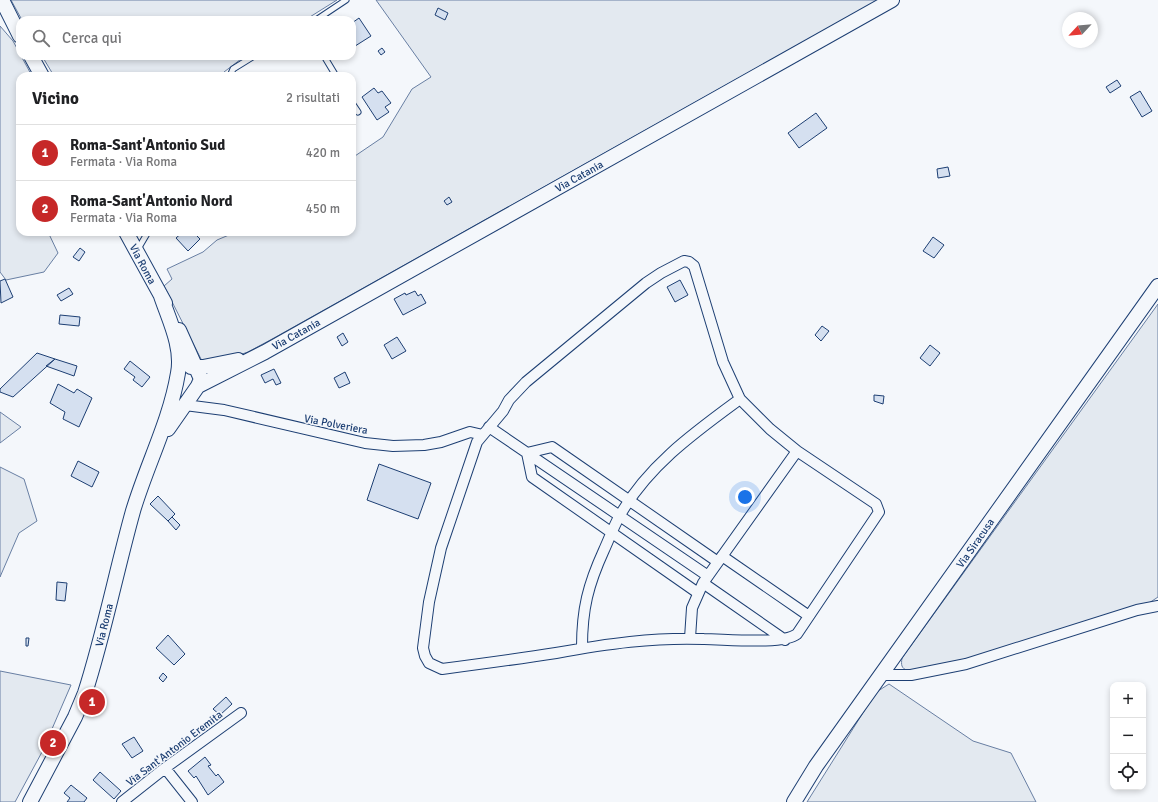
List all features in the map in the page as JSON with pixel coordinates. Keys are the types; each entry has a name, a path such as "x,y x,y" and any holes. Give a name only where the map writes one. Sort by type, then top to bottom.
{"street":[{"path":"2,0 16,28"},
{"name":"Via Catania","path":"265,352 892,0"},
{"path":"33,60 40,72"},
{"name":"Via Roma","path":"128,236 161,296"},
{"path":"684,261 689,262 694,266 723,362 740,399 770,429 797,451 876,504 879,512 797,634 793,637 784,640 690,638 637,641 582,647 557,653 442,669 429,663 423,648 434,576 474,449 477,442 486,431 503,411 509,400 526,382 646,284 661,273 684,261"},
{"name":"Via Siracusa","path":"794,802 816,766 1158,286"},
{"path":"161,296 176,337 178,375 181,387 188,390 196,376 217,365 265,352"},
{"path":"160,440 185,405 196,376 176,324 161,296"},
{"path":"196,376 265,352"},
{"path":"160,440 174,396 178,375 184,367 196,376"},
{"path":"582,647 582,626 588,588 611,532 619,517 630,500 670,454 702,426 740,399"},
{"name":"Via Polveriera","path":"185,405 224,410 365,443 393,446 424,445 441,442 470,432 486,431"},
{"path":"486,431 527,453 619,517 784,640"},
{"name":"Via Roma","path":"30,802 75,717 85,693 133,511 160,440"},
{"path":"527,453 552,447 630,500 809,616"},
{"path":"690,638 692,608 705,580 797,451"},
{"path":"527,453 532,477 698,593"},
{"path":"881,675 911,675 966,664 1137,610 1158,606"},
{"name":"Via Sant'Antonio Eremita","path":"122,802 165,768 241,713"},
{"path":"165,768 192,802"}],"lane":[{"path":"322,16 346,0"},
{"path":"232,72 233,69 248,60"},
{"path":"326,60 334,72"},
{"path":"136,252 146,236"}],"shaded area":[{"path":"11,0 337,0 311,16 20,16"},
{"path":"376,0 878,0 248,352 227,359 202,361 164,286 172,279 167,269 203,252 217,240 226,236 356,236 356,155 383,137 412,89 431,77"},
{"path":"0,26 16,47 16,60 23,60 30,72 16,72 16,236 50,236 58,253 44,272 6,280 0,272"},
{"path":"44,60 240,60 224,72 52,72"},
{"path":"1158,304 1158,597 1149,603 966,660 908,671 904,669 902,658"},
{"path":"0,412 21,427 0,443"},
{"path":"0,467 24,479 37,521 19,533 0,577"},
{"path":"0,671 71,685 42,752 15,802 0,802"},
{"path":"889,684 973,741 1011,753 1036,802 807,802 866,708 878,691"}],"building":[{"path":"438,8 448,13 445,20 435,15"},
{"path":"359,18 371,36 356,45 356,20"},
{"path":"382,48 385,52 381,55 378,51"},
{"path":"1117,80 1121,86 1110,93 1106,87"},
{"path":"374,88 378,93 382,91 391,103 385,107 389,112 377,120 362,97"},
{"path":"1140,91 1152,111 1142,117 1130,97"},
{"path":"816,113 827,128 799,148 788,133"},
{"path":"948,167 950,176 938,178 937,169"},
{"path":"449,197 452,202 447,205 444,201"},
{"path":"178,236 197,236 200,239 188,251 176,238"},
{"path":"933,237 944,245 934,258 923,251"},
{"path":"80,248 85,252 79,261 73,257"},
{"path":"5,279 13,297 1,303 0,281"},
{"path":"680,280 688,295 675,302 667,287"},
{"path":"69,288 73,294 61,301 57,295"},
{"path":"415,291 418,296 421,294 426,303 403,315 394,299 405,293 406,295"},
{"path":"60,315 80,317 79,326 59,324"},
{"path":"822,326 829,331 821,341 815,335"},
{"path":"343,333 348,342 342,346 337,337"},
{"path":"397,337 406,351 392,359 384,345"},
{"path":"930,345 940,353 930,366 920,358"},
{"path":"37,353 55,359 13,397 0,392 0,389"},
{"path":"55,359 77,366 74,376 46,366"},
{"path":"130,361 150,377 142,387 133,380 135,377 124,369"},
{"path":"274,369 281,383 276,385 273,379 265,383 261,375"},
{"path":"345,372 350,383 339,388 334,378"},
{"path":"58,384 74,393 77,389 92,398 79,427 63,419 65,412 50,403"},
{"path":"874,395 884,396 883,404 874,401"},
{"path":"78,461 99,472 92,487 71,476"},
{"path":"379,464 431,483 418,519 367,500"},
{"path":"158,496 175,514 168,521 150,504"},
{"path":"172,517 180,525 176,530 168,521"},
{"path":"57,582 67,583 65,601 56,600"},
{"path":"168,635 185,654 174,665 156,648"},
{"path":"26,638 29,638 28,646 26,646"},
{"path":"163,673 167,677 163,682 159,678"},
{"path":"226,697 232,704 220,715 213,709"},
{"path":"134,737 143,751 132,758 122,744"},
{"path":"205,757 211,765 208,766 216,776 218,774 224,782 208,795 196,776 194,778 188,771"},
{"path":"100,772 121,791 114,799 93,780"},
{"path":"71,785 87,798 84,802 67,802 70,798 64,793"}],"place":[{"name":"Roma-Sant'Antonio Sud","path":"92,702"},
{"name":"Roma-Sant'Antonio Nord","path":"53,743"}]}
